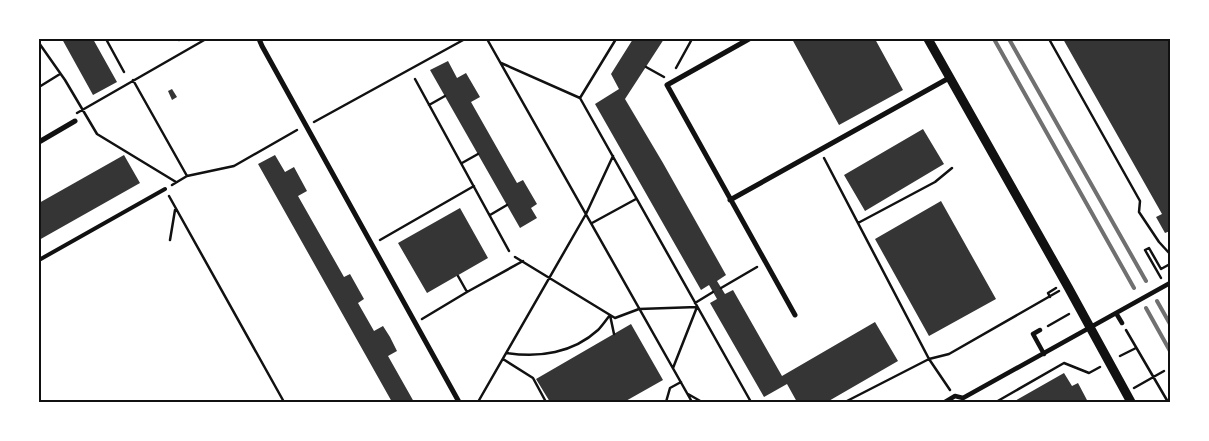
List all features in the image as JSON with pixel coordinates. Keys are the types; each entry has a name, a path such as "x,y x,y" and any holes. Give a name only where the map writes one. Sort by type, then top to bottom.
{"street":[{"path":"259,39 459,402"},
{"path":"749,39 668,82 730,200 795,315"},
{"path":"928,39 1132,402"},
{"path":"730,200 949,78"},
{"path":"39,142 75,121"},
{"path":"945,402 955,396 964,398 1168,285"},
{"path":"1116,314 1122,323"},
{"path":"1040,330 1033,334 1044,354"}],"lane":[{"path":"39,260 165,189"}],"path":[{"path":"106,39 124,72"},
{"path":"75,121 72,116 82,109 206,39"},
{"path":"284,402 165,189 187,176 234,166 465,39"},
{"path":"487,39 692,402"},
{"path":"580,98 616,39"},
{"path":"646,67 668,82 692,39"},
{"path":"1049,39 1140,200 1140,212 1159,242 1170,254"},
{"path":"39,43 65,80 97,134 176,183"},
{"path":"501,63 580,98 750,402"},
{"path":"39,87 60,74"},
{"path":"415,79 510,251"},
{"path":"133,80 187,176"},
{"path":"430,105 445,96"},
{"path":"820,150 929,359 955,396"},
{"path":"462,164 478,154"},
{"path":"478,402 586,214 613,156"},
{"path":"858,223 935,182 952,168"},
{"path":"371,244 474,186"},
{"path":"591,223 636,198"},
{"path":"490,215 507,205"},
{"path":"170,240 176,208"},
{"path":"1168,285 1145,250 1149,248 1161,269 1170,264"},
{"path":"515,257 615,318 639,309 698,307"},
{"path":"415,323 523,261"},
{"path":"721,288 765,262"},
{"path":"458,276 467,292"},
{"path":"1050,297 1048,293 1054,290"},
{"path":"695,303 714,292"},
{"path":"845,402 929,359 949,354 1055,294"},
{"path":"673,368 698,307"},
{"path":"610,314 614,334"},
{"path":"506,353 539,355 562,351 579,344 598,329 610,314"},
{"path":"1040,330 1069,314"},
{"path":"1122,323 1168,402"},
{"path":"996,402 1064,363 1090,373 1135,346"},
{"path":"503,359 533,378 546,402"},
{"path":"1126,392 1164,372"},
{"path":"666,402 670,388 681,382"},
{"path":"688,394 702,402"}],"building":[{"path":"62,39 93,39 117,82 93,95"},
{"path":"633,39 664,39 625,99 726,275 717,281 725,294 733,290 782,376 875,322 898,361 827,402 797,402 787,384 764,397 710,303 717,299 709,285 701,290 595,104 619,89 611,74"},
{"path":"792,39 875,39 903,90 839,125"},
{"path":"1063,39 1170,39 1170,231 1165,233 1156,217 1162,214"},
{"path":"448,61 457,78 466,73 480,97 471,102 517,183 523,180 537,204 531,208 537,218 520,228 430,70"},
{"path":"172,89 177,97 172,100 168,91"},
{"path":"923,129 944,164 865,211 844,175"},
{"path":"124,155 140,183 39,240 39,203"},
{"path":"275,155 285,172 294,167 307,191 298,196 344,277 350,274 364,299 358,303 374,331 383,326 390,337 397,351 388,356 414,402 392,402 258,164"},
{"path":"941,201 996,299 929,336 875,239"},
{"path":"460,208 488,258 427,293 398,243"},
{"path":"631,324 663,380 624,402 550,402 536,379"},
{"path":"1064,373 1072,386 1078,383 1088,402 1013,402"}],"railway":[{"path":"994,39 1134,288"},
{"path":"1009,39 1146,281"},
{"path":"1157,301 1170,324"},
{"path":"1146,308 1170,351"}]}
